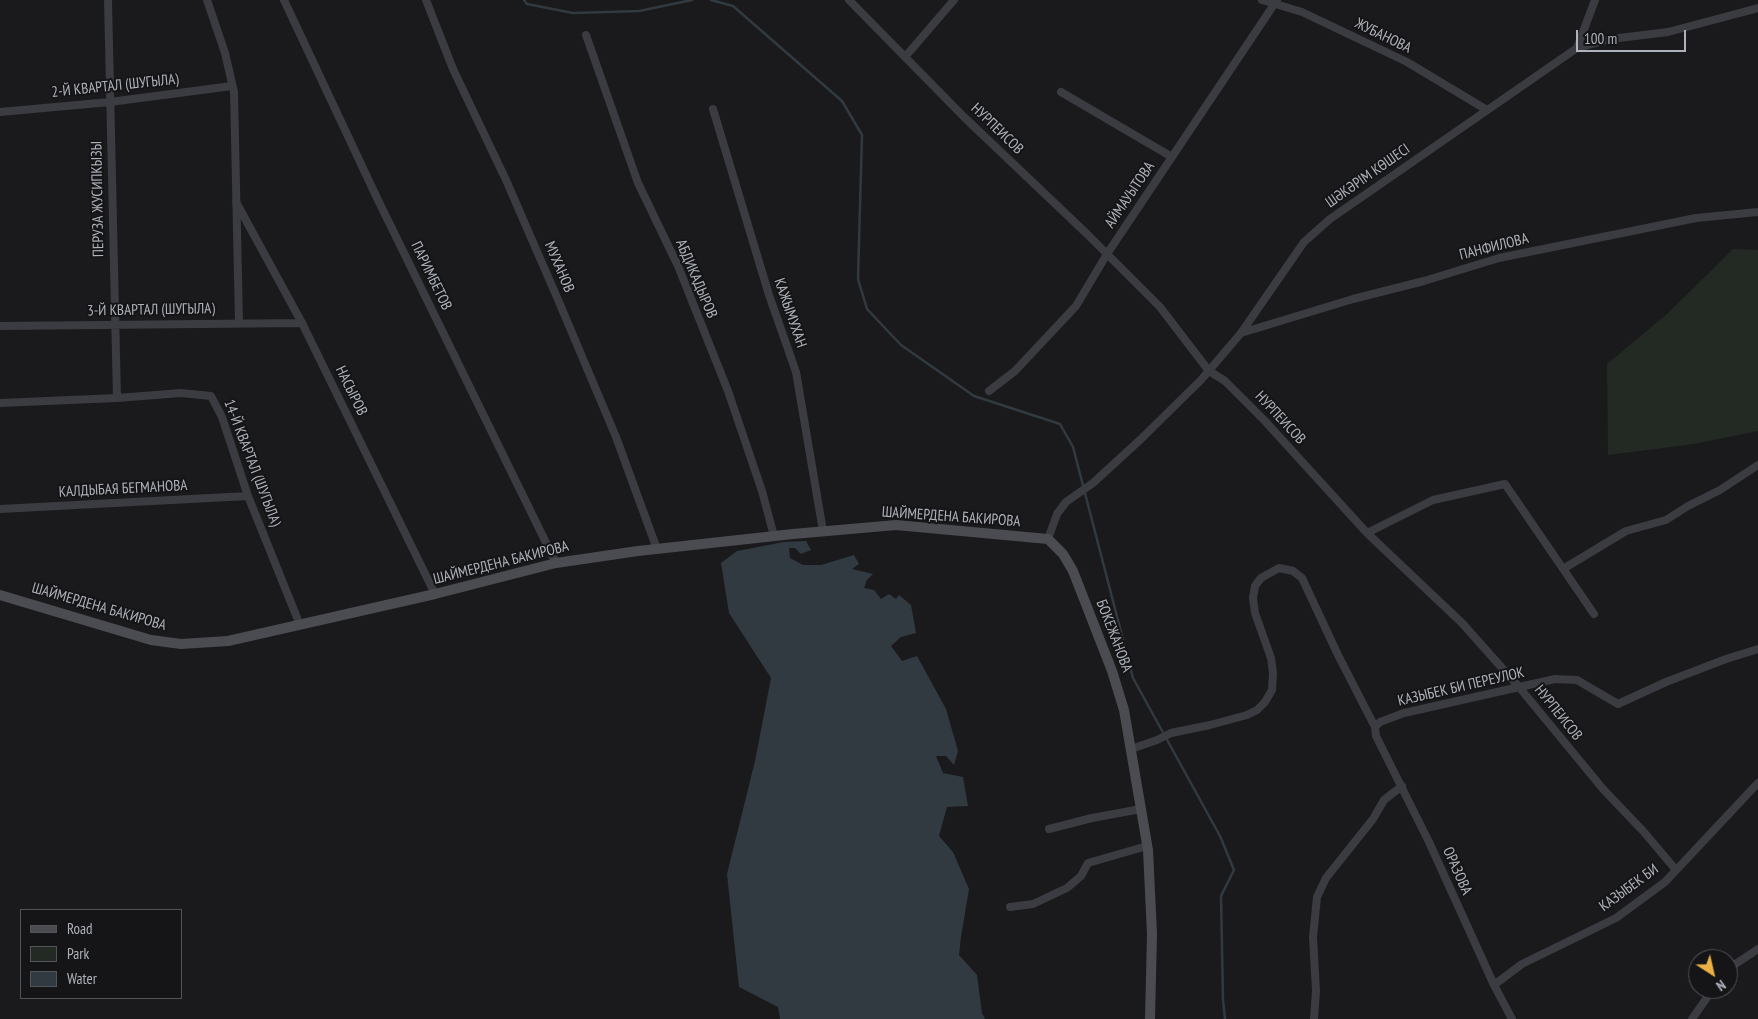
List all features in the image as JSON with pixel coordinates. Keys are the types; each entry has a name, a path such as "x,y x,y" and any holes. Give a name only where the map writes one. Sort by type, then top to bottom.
{"street":[{"name":"ПЕРУЗА ЖУСИПКЫЗЫ","path":"108,0 116,398"},
{"path":"207,0 225,53 232,86 239,322"},
{"name":"ПАРИМБЕТОВ","path":"284,0 386,216 556,563"},
{"name":"МУХАНОВ","path":"426,0 453,69 506,180 563,311 616,438 658,549"},
{"name":"НУРПЕИСОВ","path":"849,0 964,117 1160,307 1209,371 1225,381 1264,420 1367,533 1462,623 1519,687 1603,789 1643,831 1676,870"},
{"path":"905,57 954,0"},
{"name":"ЖУБАНОВА","path":"1262,0 1276,2 1302,12 1407,62 1487,110"},
{"path":"1577,48 1595,0"},
{"name":"АЙМАУЫТОВА","path":"989,391 1015,371 1076,306 1107,254 1276,2"},
{"name":"ШӘКӘРІМ КӨШЕСІ","path":"1048,539 1057,514 1066,502 1093,483 1141,439 1209,371 1241,333 1304,242 1330,219 1577,48 1611,39 1668,32 1758,8"},
{"name":"АБДИКАДЫРОВ","path":"586,35 638,183 678,266 728,391 762,491 774,536"},
{"name":"2-Й КВАРТАЛ (ШУГЫЛА)","path":"0,112 110,102 232,86"},
{"path":"1061,92 1172,157"},
{"name":"КАЖЫМУХАН","path":"713,109 768,295 796,372 823,531"},
{"name":"НАСЫРОВ","path":"236,202 302,323 435,594"},
{"name":"ПАНФИЛОВА","path":"1241,333 1499,258 1696,218 1758,212"},
{"name":"3-Й КВАРТАЛ (ШУГЫЛА)","path":"0,326 239,322 302,323"},
{"name":"14-Й КВАРТАЛ (ШУГЫЛА)","path":"0,403 181,393 211,396 222,417 248,496 300,625"},
{"path":"1563,569 1626,531 1666,520 1688,506 1720,490 1758,465"},
{"path":"1367,533 1433,500 1505,484 1594,614"},
{"name":"КАЛДЫБАЯ БЕГМАНОВА","path":"0,509 248,496"},
{"name":"ШАЙМЕРДЕНА БАКИРОВА","path":"0,594 151,640 181,644 228,641 435,594 556,563 658,549 823,531 896,526 1048,539"},
{"name":"БОКЕЖАНОВА","path":"1048,539 1063,554 1074,571 1112,671 1124,710 1147,846 1152,934 1150,1019"},
{"path":"1131,749 1158,740 1171,733 1210,725 1247,714 1257,710 1265,702 1272,690 1273,673 1271,658 1255,613 1253,598 1255,586 1261,578 1279,568 1293,571 1302,578 1338,655 1375,727"},
{"name":"КАЗЫБЕК БИ ПЕРЕУЛОК","path":"1375,727 1380,722 1404,712 1555,679 1577,680 1618,704 1666,682 1758,649"},
{"name":"ОРАЗОВА","path":"1375,727 1376,736 1402,786 1494,985 1512,1019"},
{"name":"КАЗЫБЕК БИ","path":"1494,985 1522,964 1616,918 1664,882 1758,783"},
{"path":"1314,1019 1316,990 1313,937 1317,898 1326,878 1373,819 1384,800 1402,786"},
{"path":"1049,829 1092,818 1141,809"},
{"path":"1010,907 1033,904 1067,888 1081,876 1088,863 1147,846"},
{"path":"1738,962 1758,949"},
{"path":"1692,1019 1706,999"}],"green space":[{"path":"1733,249 1758,250 1758,431 1694,444 1608,455 1607,364 1667,314"}],"water":[{"path":"806,541 811,550 801,554 795,548 789,548 790,558 803,565 821,565 854,555 859,564 852,569 873,574 867,580 864,588 874,590 881,599 889,594 896,599 899,595 911,605 916,633 901,637 891,646 902,661 917,656 946,709 958,751 954,765 946,756 936,756 943,773 963,777 968,806 947,807 939,836 953,852 969,889 959,955 977,975 982,1013 985,1019 780,1019 778,1007 739,987 727,874 755,761 771,678 729,613 721,563 737,551 784,542"}],"waterway":[{"path":"524,0 527,4 573,13 639,11 692,0"},
{"path":"711,0 733,6 842,101 862,135 858,279 867,309 901,345 974,396 1060,424 1073,447 1133,678 1220,836 1234,870 1221,896 1225,1019"}]}
